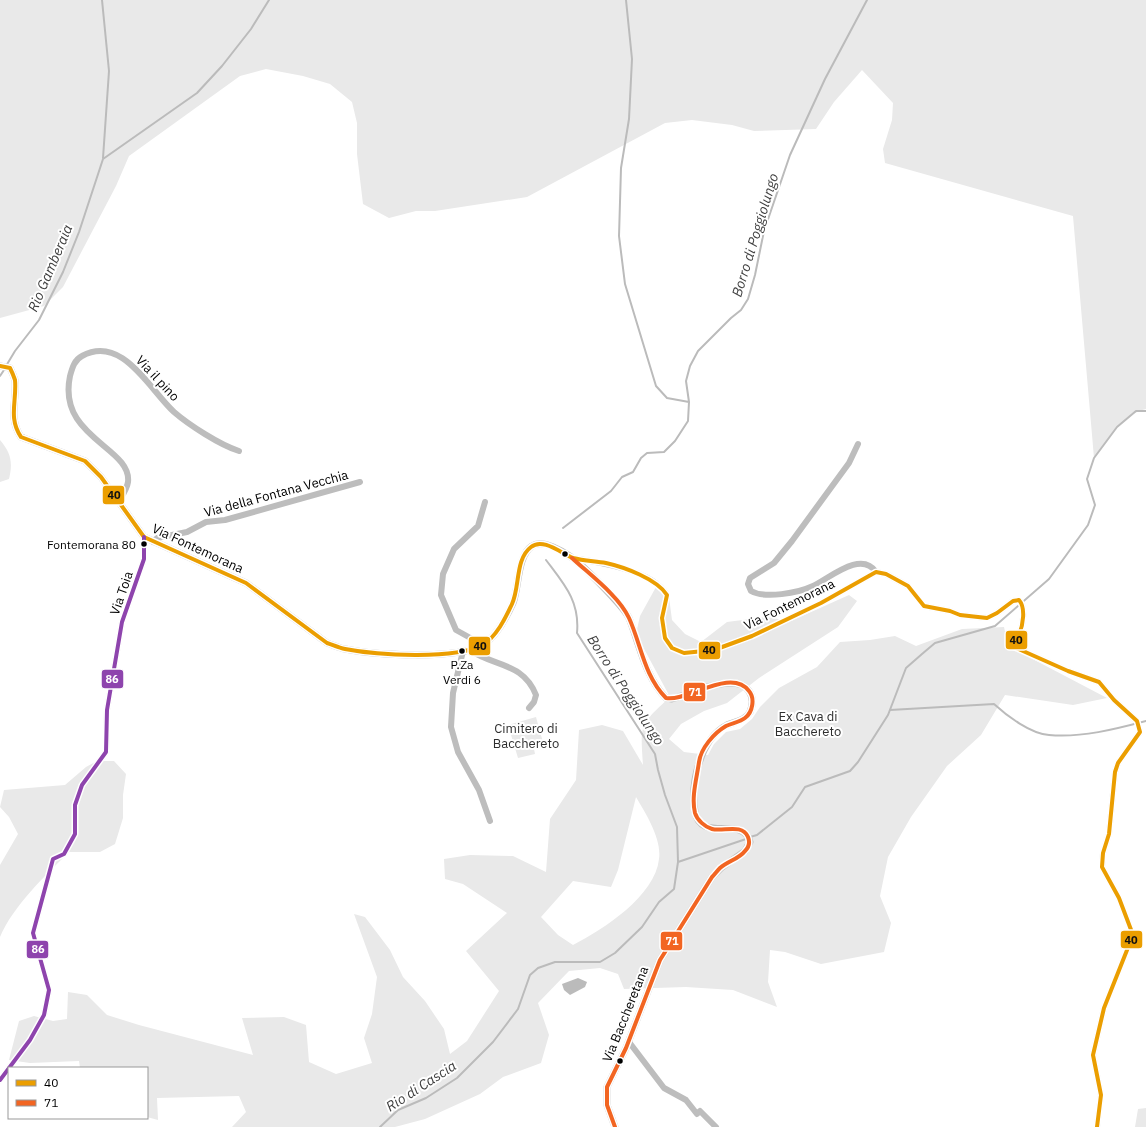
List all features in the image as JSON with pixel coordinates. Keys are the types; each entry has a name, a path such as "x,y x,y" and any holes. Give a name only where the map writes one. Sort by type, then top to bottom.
{"street":[{"name":"Via il pino","path":"119,501 128,482 126,471 116,457 81,426 73,414 70,402 69,383 73,366 79,357 92,350 107,351 124,358 176,413 225,446 239,451"},
{"name":"Via Fontemorana","path":"0,366 10,368 15,380 13,418 16,429 21,437 86,461 94,468 144,537 246,583 328,643 343,649 412,655 466,650 486,642"},
{"path":"858,444 849,463 802,529 774,563 750,578 748,584 751,591 758,595 798,592 814,586 831,575 854,565 868,565 872,566 876,572 886,574 908,586 924,606 950,611 960,615 987,618 997,613 1013,601 1019,600 1023,604 1023,614 1019,634 1014,644 1017,649 1099,682 1114,700 1137,721 1140,726 1140,732 1118,763 1115,772 1109,834 1103,853 1102,867 1119,898 1133,935 1104,1008 1093,1055 1101,1094 1097,1127"},
{"name":"Via della Fontana Vecchia","path":"153,542 157,538 187,532 206,522 225,520 360,482"},
{"path":"485,502 478,526 454,549 443,574 441,595 456,630 486,642 494,634 513,602 522,561 532,546 539,544 553,548 572,558"},
{"name":"Via Toia","path":"10,1067 27,1045 44,1015 49,990 33,933 53,859 64,854 74,834 75,805 82,785 106,752 105,734 108,704 122,622 144,559 144,537"},
{"name":"Via Fontemorana","path":"572,558 607,564 643,576 663,589 666,595 662,618 665,638 672,648 684,654 714,650 752,636 821,603 876,572"},
{"name":"Via Baccheretana","path":"572,558 622,607 629,617 644,662 654,681 666,698 672,699 709,686 730,683 741,684 750,693 753,702 746,718 727,725 705,746 700,758 694,794 695,813 702,824 712,829 738,829 748,837 749,846 745,851 721,868 712,877 660,960 629,1042 607,1087 607,1105 615,1127"},
{"path":"490,821 479,790 458,752 451,727 453,693 466,650 494,662 512,667 517,671 528,682 536,695 534,702 529,708"},
{"path":"629,1042 664,1088 686,1100 697,1114 700,1111 716,1127"},
{"name":"Via Toia","path":"0,1080 8,1070"}],"green space":[{"path":"0,0 1146,0 1146,409 1137,412 1122,422 1094,458 1073,216 885,163 883,149 892,120 893,103 862,70 834,102 816,129 754,131 732,125 692,120 665,123 527,197 435,211 416,211 389,218 363,204 357,154 357,123 352,102 330,84 303,76 266,69 240,76 129,156 116,186 63,287 44,306 0,318"},
{"path":"0,440 9,454 11,468 9,479 0,482"},
{"name":"Ex Cava di Bacchereto","path":"656,587 669,597 672,620 685,634 701,642 727,622 766,617 791,621 849,595 857,601 838,627 759,678 727,703 704,711 681,724 669,739 684,752 708,755 714,744 726,732 740,729 752,719 760,707 779,688 817,667 840,642 870,640 895,636 916,646 962,629 1004,627 1008,646 1107,698 1073,705 1005,695 981,735 947,766 911,817 888,857 880,896 891,923 884,952 821,964 785,952 770,950 768,982 777,1007 733,990 686,987 624,989 618,974 600,968 569,971 538,1003 549,1035 541,1063 503,1077 480,1094 425,1119 395,1127 232,1127 246,1112 239,1096 157,1098 158,1120 148,1117 148,1067 80,1067 79,1061 30,1063 9,1060 19,1021 34,1016 53,1021 67,1019 68,992 87,995 107,1015 253,1055 242,1018 284,1017 306,1025 309,1062 336,1074 372,1063 364,1038 372,1014 377,977 354,914 365,917 390,950 403,977 425,1001 444,1029 450,1054 467,1041 499,991 466,951 507,913 463,884 445,879 444,859 470,855 513,856 546,872 550,819 576,780 579,730 602,725 623,731 643,765 642,732 644,726 647,720 670,697 636,634 640,616","holes":["636,797 656,835 659,851 659,859 655,873 648,886 638,898 613,921 573,945 558,935 541,917 573,881 611,887 618,870"]},
{"name":"Cimitero di Bacchereto","path":"536,717 544,746 534,749 535,754 518,758 508,725"},
{"path":"97,761 114,761 126,774 123,795 123,818 115,844 100,852 69,852 40,881 21,903 6,925 0,937 0,865 18,834 9,817 0,807 4,790 65,785 86,767"},
{"path":"1146,1108 1146,1127 1135,1127 1138,1109"}],"shaded area":[{"path":"578,978 587,982 585,987 570,995 564,990 562,984"}],"waterway":[{"name":"Rio Gamberaia","path":"102,0 109,71 103,158"},
{"name":"Rio Gamberaia","path":"6,366 15,351 39,320 63,272 79,232 103,159 197,93 222,66 251,29 269,0"},
{"path":"626,0 632,59 629,119 621,168 619,236 625,284 656,386 667,398 689,402"},
{"name":"Borro di Poggiolungo","path":"563,528 611,491 622,477 633,472 641,458 647,453 664,452 675,441 688,421 689,402 686,381 690,366 698,351 741,310 748,299 755,275 764,231 790,155 825,79 867,0"},
{"name":"Rio Gamberaia","path":"0,376 4,370"},
{"path":"750,837 757,835 792,807 805,787 850,771 858,762 888,715 906,668 922,654 935,643 995,626 1049,579 1088,525 1095,505 1087,479 1094,458 1117,427 1136,411 1146,411"},
{"name":"Rio di Cascia","path":"380,1127 398,1110 426,1098 457,1078 493,1042 518,1009 530,975 538,968 555,962 600,962 615,953 642,927 659,902 674,889 678,862 677,827 665,795 655,754 577,633 576,611 573,602 565,585 546,560"},
{"path":"890,710 994,704 1012,719 1027,728 1042,734 1061,736 1098,732 1146,721"},
{"path":"678,862 746,839"}],"transit line":[{"name":"40","path":"0,366 10,368 15,380 14,416 17,430 21,437 85,461 101,477 144,537 246,583 327,643 343,649 376,653 415,655 454,653 470,650 482,645 492,637 504,621 514,597 522,559 526,552 536,544 547,545 573,558 622,567 640,574 656,584 667,595 662,618 665,638 672,648 684,653 714,650 752,636 821,603 876,572 886,574 908,586 924,606 950,611 960,615 987,618 997,613 1013,601 1019,600 1023,607 1023,622 1014,647 1068,671 1099,682 1114,700 1137,721 1140,732 1118,763 1115,772 1109,834 1103,853 1102,867 1119,898 1133,935 1104,1008 1093,1055 1101,1095 1097,1127"},
{"name":"86","path":"10,1067 30,1040 44,1015 49,990 33,933 53,859 64,854 75,834 75,805 82,785 106,752 107,710 122,622 144,559 144,537"},
{"name":"71","path":"572,558 595,578 624,610 629,618 648,670 653,680 666,698 675,698 720,684 731,683 741,685 749,691 752,697 752,705 748,715 743,719 721,729 702,751 694,800 695,813 702,823 707,827 716,830 741,830 748,837 748,846 743,854 720,868 712,877 660,960 626,1048 607,1087 607,1105 615,1127"},
{"name":"86","path":"0,1080 8,1069"}],"place":[{"name":"Fontemorana 80","path":"144,544"},
{"name":"P.Za Verdi 6","path":"462,651"}]}
